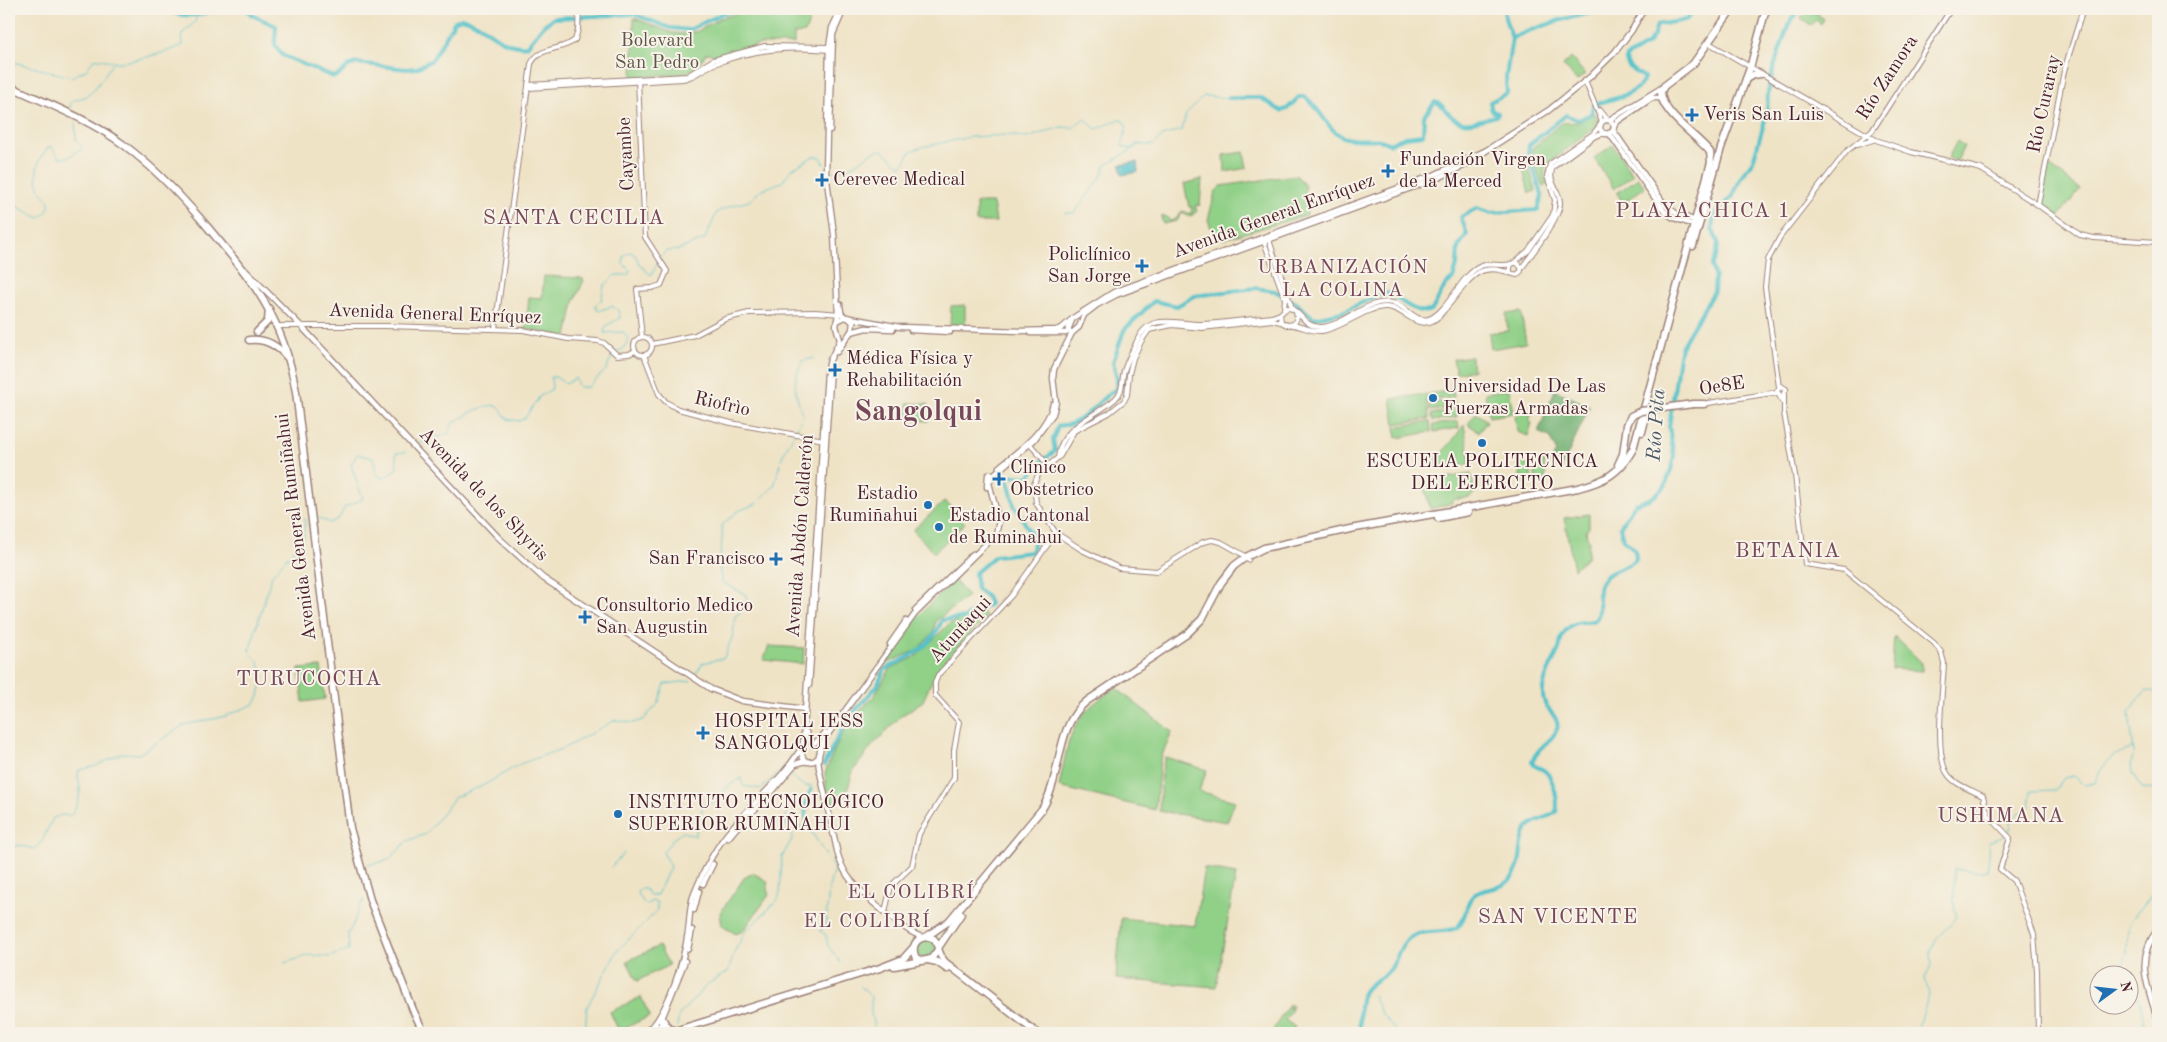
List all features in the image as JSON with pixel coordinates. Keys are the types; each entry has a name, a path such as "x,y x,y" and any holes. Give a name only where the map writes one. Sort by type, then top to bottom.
{"highway":[{"path":"880,968 925,961 934,957 961,913 1048,806 1057,785 1068,735 1080,713 1200,628 1209,617 1229,577 1247,559 1266,552 1329,536 1452,515 1598,486 1618,474 1627,464 1637,447 1646,419 1693,224 1711,162 1711,154 1708,149 1683,127 1660,95 1664,86 1691,66 1732,9"},
{"path":"648,1031 669,1031 684,1028 880,968 903,959 914,946 949,921 1042,809 1050,793 1065,735 1076,712 1089,700 1187,634 1206,615 1225,576 1264,548 1350,529 1578,488 1602,481 1626,462 1633,449 1693,224 1750,68 1766,9"},
{"path":"1746,79 1753,74 1762,75"},
{"name":"Avenida General Rumiñahui","path":"9,86 73,115 124,144 171,186 241,265 281,328 296,392 350,828 370,900 413,1010 424,1033"},
{"path":"1708,149 1716,151 1721,148"},
{"path":"257,332 268,321 269,308"},
{"path":"249,340 258,339 272,344 290,361"},
{"path":"1612,474 1622,460 1627,425 1631,416 1641,411 1704,404"},
{"path":"925,937 936,941 937,950 944,962 1037,1033"},
{"path":"914,946 916,958 942,965 1031,1033"},
{"path":"662,1018 669,1031"}],"main road":[{"path":"842,9 835,28 831,49 827,173 840,316 853,324 850,332"},
{"name":"Avenida General Enríquez","path":"840,316 900,327 992,331 1056,330 1062,328 1073,318 1109,294 1441,175 1472,162 1548,110 1585,81 1615,52 1637,23 1644,9"},
{"path":"1663,100 1652,98 1618,121 1610,130 1601,130 1601,123 1664,86"},
{"path":"1608,120 1610,130 1663,207 1693,224"},
{"name":"Avenida de los Shyris","path":"241,265 300,325 498,537 543,578 711,689 742,701 804,711"},
{"name":"Avenida General Enríquez","path":"1070,332 1079,327 1084,315 1097,305 1153,279"},
{"name":"Avenida Abdón Calderón","path":"824,440 827,373 832,356 840,340 836,326 840,316"},
{"path":"648,1031 660,1015 679,972 685,950 694,894 732,828 764,796 801,752 804,745 823,736 915,610 993,534 996,522 986,484 991,477 1029,443 1053,414 1056,402 1053,373 1070,332 1073,318 1079,319 1081,323"},
{"path":"838,332 845,334 872,328 992,333 1050,334 1070,332"},
{"name":"Avenida Abdón Calderón","path":"804,745 804,711 831,366 838,349 850,332"},
{"path":"914,946 913,939 906,929 854,884 843,869 838,855 820,774 819,750 826,737 908,623 996,534 999,522 989,488 991,477"},
{"name":"Avenida Abdón Calderón","path":"804,711 806,735 813,742"},
{"path":"813,742 819,750"},
{"path":"801,752 820,774"},
{"path":"669,1031 662,1018 674,993 687,956 697,895 717,853 738,826 797,763 808,762 818,758"},
{"path":"906,929 925,937"},
{"path":"2158,929 2149,942 2144,968 2158,1022"}],"street":[{"path":"495,329 531,64 536,56 571,43 576,38 580,16 579,9"},
{"name":"Río Zamora","path":"1781,394 1778,387 1778,374 1766,287 1768,260 1774,246 1800,209 1843,157 1866,134 1872,131 1951,9"},
{"name":"Río Curaray","path":"2038,205 2064,71 2083,9"},
{"path":"1709,43 1876,140 1918,154 1977,167 2038,205 2080,235 2094,238 2158,242"},
{"path":"528,86 689,78 715,63 766,49 831,49"},
{"name":"Cayambe","path":"638,80 645,237 663,262 667,272 661,285 637,289 642,337"},
{"path":"1247,559 1222,542 1209,540 1162,570 1150,572 1114,566 1056,532 1037,506 1033,492 1038,476 1058,457 1074,432 1109,413 1124,401 1127,395 1133,358 1145,334 1151,329 1172,324 1202,328 1272,320 1285,325 1322,330 1386,307 1400,310 1418,322 1428,323 1438,317 1480,270 1491,268 1517,275 1559,209 1560,200 1551,177 1551,170 1593,134 1601,123 1596,105 1585,81"},
{"path":"1596,105 1608,120"},
{"path":"1876,140 1872,133 1879,120"},
{"path":"1510,273 1509,270 1512,264 1528,251 1554,211 1555,200 1547,178 1548,167 1555,159 1598,134 1610,130"},
{"path":"1855,145 1860,135 1858,130"},
{"path":"1855,145 1869,140 1876,140"},
{"path":"1266,238 1294,310 1304,322 1322,327 1377,304 1390,303 1403,308 1418,319 1427,320 1436,314 1477,268 1488,264 1519,264 1521,269"},
{"path":"1058,457 1069,431 1105,408 1122,392 1124,372 1130,357 1138,338 1149,326 1171,321 1204,324 1272,317 1280,314 1284,309 1285,299 1266,238"},
{"path":"1284,309 1294,310"},
{"path":"1292,325 1296,320 1294,310"},
{"name":"Avenida General Enríquez","path":"652,344 695,335 725,319 749,313 840,316"},
{"path":"1280,314 1281,322"},
{"name":"Avenida General Enríquez","path":"281,328 300,325 523,330 598,341 604,343 613,352 625,355 635,351"},
{"path":"642,337 647,338 652,344 651,350 644,355 635,351 635,341 642,337"},
{"name":"Riofrìo","path":"644,355 660,394 666,402 678,409 731,423 824,440"},
{"name":"Río Zamora","path":"1778,374 1784,386"},
{"path":"1778,387 1784,386 1786,391 1781,394 1795,475 1805,564 1844,570 1938,648 1944,663 1940,734 1945,768 1952,779 1983,796 1988,815 2007,836 2000,869 2014,881 2034,934 2037,971 2038,1033"},
{"name":"Oe8E","path":"1772,393 1778,387"},
{"path":"1122,392 1127,395"},
{"name":"Oe8E","path":"1657,411 1772,393 1781,394"},
{"path":"1646,419 1650,414 1657,411 1650,400"},
{"path":"1105,408 1106,412 1109,413"},
{"path":"1029,443 1049,466"},
{"name":"Atuntaqui","path":"886,912 891,886 912,866 918,834 954,778 954,750 959,722 935,695 938,675 1010,596 1056,532"}],"green space":[{"name":"Bolevard San Pedro","path":"756,9 797,9 802,21 813,10 805,33 794,34 794,44 761,44 715,57 710,53 705,54 696,66 683,74 632,77 634,18 672,33 684,34 698,31 720,18"},
{"path":"1811,9 1824,19 1821,24 1816,20 1811,25 1801,18"},
{"path":"1571,58 1585,74 1577,81 1563,65"},
{"path":"1595,113 1598,122 1595,128 1547,164 1544,172 1547,185 1543,186 1531,155 1532,148 1562,123 1579,122"},
{"path":"1957,141 1964,146 1957,161 1948,158"},
{"path":"1613,145 1633,175 1614,189 1594,158"},
{"path":"1244,152 1247,168 1225,172 1224,155"},
{"path":"1525,155 1536,191 1529,193 1520,157"},
{"path":"2048,165 2080,189 2059,216 2041,205"},
{"path":"1296,175 1305,186 1307,215 1224,239 1214,236 1208,220 1215,192 1221,186"},
{"path":"1638,178 1645,187 1623,203 1617,193"},
{"path":"1202,179 1200,205 1195,206 1197,211 1190,217 1182,213 1177,221 1163,224 1161,217 1166,216 1170,221 1176,219 1182,211 1191,214 1192,207 1189,207 1184,184"},
{"path":"976,203 993,203 996,222 976,222"},
{"path":"544,276 581,278 584,280 574,302 567,337 526,329 529,297 542,298"},
{"path":"965,305 965,328 950,327 951,306"},
{"path":"1521,312 1526,343 1491,349 1489,333 1508,331 1506,314"},
{"path":"1471,356 1473,370 1456,373 1453,359"},
{"path":"1509,389 1513,413 1489,417 1485,393"},
{"path":"1453,390 1454,397 1429,401 1428,394"},
{"path":"1555,390 1590,406 1561,469 1550,464 1556,451 1549,437 1538,432"},
{"path":"1426,394 1429,419 1395,424 1391,399"},
{"path":"1454,400 1455,407 1430,411 1429,404"},
{"path":"908,403 928,404 928,421 907,420"},
{"path":"1456,410 1457,417 1433,421 1431,414"},
{"path":"1532,412 1529,421 1532,423 1528,436 1517,432 1515,415"},
{"path":"1476,413 1487,421 1479,432 1468,424"},
{"path":"1430,421 1431,432 1397,438 1395,427"},
{"path":"1458,421 1459,428 1434,432 1433,425"},
{"path":"1464,425 1471,464 1457,466 1431,463 1450,444"},
{"path":"1544,461 1546,482 1536,483 1534,462"},
{"path":"1530,462 1532,483 1521,484 1519,463"},
{"path":"1471,474 1475,493 1470,497 1452,500 1452,503 1430,509 1423,481"},
{"name":"Estadio Cantonal de Ruminahui","path":"945,501 965,523 934,553 913,530"},
{"path":"1589,514 1589,528 1586,530 1589,539 1588,556 1574,569 1564,518"},
{"path":"954,580 968,596 936,621 933,633 917,650 883,665 909,625"},
{"path":"982,610 986,617 981,625 972,631 945,661 934,676 923,701 901,716 872,746 853,771 845,798 832,803 826,788 825,773 833,753 846,726 874,696 890,669 915,657 950,623 957,621 972,611"},
{"path":"1894,636 1922,663 1922,671 1892,669"},
{"path":"769,646 804,648 803,664 763,660"},
{"path":"321,667 325,699 303,702 299,669"},
{"path":"1116,688 1172,732 1160,760 1155,810 1059,787 1069,742 1080,719 1100,698"},
{"path":"1165,757 1207,770 1199,791 1235,801 1227,822 1159,811 1161,775"},
{"path":"1204,868 1236,874 1216,987 1116,979 1121,918 1195,926"},
{"path":"753,873 767,881 769,895 743,931 736,934 722,926 720,913 744,878"},
{"path":"930,939 935,943 936,949 930,956 921,958 916,954 919,942"},
{"path":"659,946 669,965 637,981 627,961"},
{"path":"641,997 650,1016 619,1031 610,1012"},
{"path":"1289,1004 1293,1006 1291,1008 1288,1007 1292,1009 1285,1020 1295,1027 1291,1033 1271,1033"}],"water":[{"path":"1137,162 1138,172 1122,175 1120,165"}],"waterway":[{"path":"164,9 184,15 204,13 218,9"},
{"path":"246,9 252,15 276,26 275,45 282,55 333,77 339,75 348,66 357,63 406,69 417,68 432,60 455,21 461,18 478,25 509,44 527,46 544,25 554,18 634,14 670,28 689,30 723,13 744,9"},
{"path":"1329,9 1335,11 1338,9"},
{"path":"1504,9 1512,38 1564,19 1602,9"},
{"path":"824,765 846,721 877,686 885,669 911,655 926,644 938,629 942,620 964,618 990,604 987,597 977,589 975,573 995,556 1031,552 1035,540 1014,505 1008,479 1012,476 1028,477 1042,461 1055,451 1053,439 1058,426 1071,424 1081,419 1116,389 1117,378 1113,362 1124,330 1154,301 1177,306 1194,296 1255,288 1275,291 1296,303 1314,318 1342,312 1379,295 1388,293 1415,309 1427,312 1432,310 1446,284 1453,279 1457,265 1458,247 1467,234 1461,217 1477,208 1490,213 1538,210 1542,195 1528,153 1529,145 1566,115 1578,120 1591,114 1593,107 1599,103 1626,95 1638,88 1644,77 1629,67 1626,57 1648,44 1654,35 1657,25 1686,20 1696,9"},
{"name":"Río Pita","path":"1360,1033 1360,1005 1364,991 1388,972 1406,941 1420,933 1456,928 1463,920 1473,896 1482,891 1503,885 1511,879 1520,861 1522,841 1527,829 1536,821 1556,812 1556,797 1551,779 1545,771 1532,762 1537,752 1555,733 1558,724 1544,700 1545,679 1564,633 1574,624 1591,621 1598,616 1599,589 1603,579 1636,559 1635,550 1623,539 1620,527 1635,504 1652,498 1665,486 1674,456 1669,427 1681,347 1714,291 1715,278 1712,266 1717,254 1718,242 1712,229 1713,222 1717,211 1733,196 1740,179 1753,161 1767,113 1768,93 1773,70 1788,26 1792,18 1802,9"},
{"path":"9,61 71,77 86,70 94,59 114,62 128,61 177,48 183,45 182,34 195,22 197,16"},
{"path":"1228,98 1261,98 1281,111 1287,109 1299,97 1305,97 1315,106 1337,134 1349,139 1373,139 1389,144 1405,137 1423,135 1424,116 1435,102 1442,105 1452,117 1463,122 1475,122 1496,116 1498,113 1492,111 1490,102 1507,93 1506,77 1512,38"},
{"path":"70,108 71,102 90,93 113,63"},
{"path":"1147,145 1154,145 1162,136 1182,130 1186,114 1204,96 1228,98"},
{"path":"827,167 832,172 842,170 873,152 882,150 902,166 911,151 922,147 970,137 1009,135 1027,138 1061,127 1073,128 1084,118 1096,129 1122,120 1127,127 1122,146 1130,149 1137,144 1146,145"},
{"path":"9,208 18,207 39,218 46,213 49,202 38,183 38,165 43,154 51,146 60,158 69,157 83,147 76,140 75,120"},
{"path":"1065,213 1074,213 1100,179 1106,165 1140,145"},
{"path":"661,257 666,251 678,250 705,239 717,212 749,201 761,190 782,182 792,169 814,156 821,157 824,164"},
{"path":"616,351 622,350 629,340 623,332 604,333 606,326 620,318 618,310 612,306 598,311 595,305 601,301 604,286 615,275 628,275 630,270 623,264 624,256 631,252 636,256 639,264 651,275 659,261"},
{"path":"416,444 448,434 453,423 475,410 493,405 500,408 507,419 519,421 525,418 540,396 552,389 551,377 556,377 566,384 575,378 579,387 588,387 606,370 613,353"},
{"path":"781,459 803,416 795,388 799,369 803,361 814,358"},
{"path":"317,517 330,523 339,518 345,507 363,499 351,465 357,454 373,458 377,475 384,479 397,468 396,453 406,452"},
{"path":"747,602 746,595 722,582 720,575 722,525 738,511 756,504 774,486 780,464"},
{"path":"9,848 19,845 34,849 41,843 53,818 62,815 70,816 76,807 79,796 79,770 96,766 122,753 139,754 184,725 226,716 254,704 259,696 263,677 258,661 249,652 272,575 304,538 305,519"},
{"path":"696,673 703,663 724,658 733,635 735,616 748,607"},
{"path":"597,730 615,720 633,723 643,720 658,704 665,684 691,681"},
{"path":"2158,693 2146,690 2129,712 2134,754 2131,763 2132,773 2142,788 2158,789"},
{"path":"367,865 389,860 407,841 426,834 455,797 484,785 520,764 564,748 594,732"},
{"path":"1914,1033 1921,1020 1929,995 1925,978 1932,965 1931,951 1936,939 1957,917 1954,907 1954,869 1976,872 1987,870 1989,841 2004,836 2017,814 2029,808 2031,791 2055,790 2064,778 2074,776 2084,785 2095,783 2097,776 2109,760 2120,753 2133,749"},
{"path":"585,1033 587,1007 617,951 657,911 657,903 652,901 646,905 637,894 639,889 645,889 650,895 657,895 670,867 663,852 674,838 683,832 695,836 703,805 719,800 727,787 741,778 743,786 761,789 782,770"},
{"path":"790,775 804,786 812,786"},
{"path":"808,826 806,808 811,790"},
{"path":"677,1026 679,1015 708,984 728,972 735,951 745,932 777,901 780,893 782,857 792,839 786,824 786,814 790,810 794,809 798,826 803,828 808,826 834,869 829,887 826,923 820,931 826,935 828,946 840,962"},
{"path":"611,867 624,853"},
{"path":"369,888 370,881"},
{"path":"2127,952 2128,927 2132,919 2158,887"},
{"path":"284,963 310,955 329,957 349,950 348,933 364,900"},
{"path":"2124,964 2127,953"},
{"path":"860,986 871,997 871,1013 875,1033"},
{"path":"1373,995 1381,1013 1397,1033"},
{"path":"2140,1002 2145,1033"}],"place":[{"name":"Veris San Luis","path":"1692,115"},
{"name":"Fundación Virgen de la Merced","path":"1388,171"},
{"name":"Cerevec Medical","path":"822,180"},
{"name":"Policlínico San Jorge","path":"1142,266"},
{"name":"Médica Física y Rehabilitación","path":"835,370"},
{"name":"Universidad De Las Fuerzas Armadas","path":"1433,398"},
{"name":"ESCUELA POLITECNICA DEL EJERCITO","path":"1482,443"},
{"name":"Clínico Obstetrico","path":"999,479"},
{"name":"Estadio Rumiñahui","path":"928,505"},
{"name":"Estadio Cantonal de Ruminahui","path":"939,527"},
{"name":"San Francisco","path":"776,559"},
{"name":"Consultorio Medico San Augustin","path":"585,617"},
{"name":"HOSPITAL IESS SANGOLQUI","path":"703,733"},
{"name":"INSTITUTO TECNOLÓGICO SUPERIOR RUMIÑAHUI","path":"618,814"}],"district":[{"name":"PLAYA CHICA 1","path":"1703,211"},
{"name":"SANTA CECILIA","path":"574,218"},
{"name":"URBANIZACIÓN LA COLINA","path":"1343,280"},
{"name":"Sangolqui","path":"918,412"},
{"name":"BETANIA","path":"1788,551"},
{"name":"TURUCOCHA","path":"309,679"},
{"name":"USHIMANA","path":"2001,816"},
{"name":"EL COLIBRÍ","path":"911,893"},
{"name":"SAN VICENTE","path":"1558,917"},
{"name":"EL COLIBRÍ","path":"867,922"}]}
